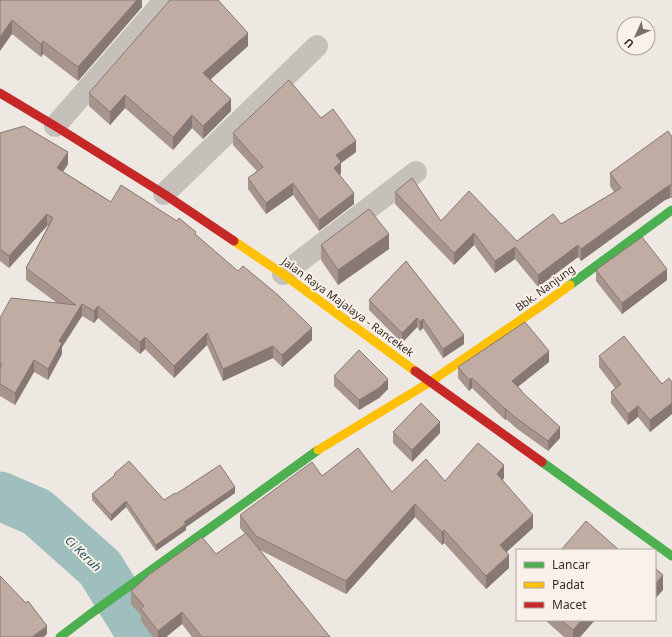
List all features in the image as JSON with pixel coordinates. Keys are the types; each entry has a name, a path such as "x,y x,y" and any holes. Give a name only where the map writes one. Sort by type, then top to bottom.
{"main road":[{"name":"Jalan Raya Majalaya - Rancekek","path":"0,94 55,126 164,194 283,274 672,556"},
{"name":"Bbk. Nanjung","path":"60,637 314,452 430,382 544,304 672,210"}],"street":[{"path":"55,126 165,0"},
{"path":"164,194 316,46"},
{"path":"283,274 416,172"}],"building":[{"path":"0,0 137,0 78,67 43,41 41,44 12,20 0,37"},
{"path":"170,0 218,0 248,33 203,73 231,99 203,126 192,115 173,137 125,95 110,112 89,93"},
{"path":"289,80 321,118 333,109 356,141 336,155 341,162 334,168 354,193 319,220 293,183 266,203 248,178 263,167 233,133"},
{"path":"24,126 68,152 57,168 111,202 121,185 177,221 179,218 196,232 195,234 238,271 243,266 278,295 312,328 282,355 273,346 223,369 207,333 174,366 145,337 140,342 98,306 94,311 82,304 59,341 62,343 48,369 34,360 15,393 0,384 0,369 2,364 0,363 0,318 11,298 76,305 26,268 53,218 47,214 9,256 0,249 0,133"},
{"path":"668,131 672,137 672,185 665,188 581,249 578,245 538,275 515,247 495,261 474,233 454,253 395,192 412,178 441,221 469,191 517,241 553,214 561,224 621,188 610,173"},
{"path":"369,209 389,234 338,270 321,245"},
{"path":"642,237 667,269 622,303 596,270"},
{"path":"406,261 464,335 443,349 423,319 420,322 417,318 402,333 369,300"},
{"path":"525,322 549,351 512,381 560,427 548,441 505,409 472,378 469,380 458,367"},
{"path":"624,336 662,384 669,378 672,382 672,403 650,420 638,406 628,414 611,392 621,384 599,356"},
{"path":"359,350 388,379 379,388 359,400 334,376"},
{"path":"421,403 440,422 412,450 393,432"},
{"path":"478,443 504,465 497,474 533,515 500,545 509,555 486,576 444,530 442,532 415,504 346,581 256,536 240,515 312,462 322,476 358,448 392,492 426,459 445,481"},
{"path":"129,461 164,500 175,493 176,494 220,465 235,487 184,522 186,524 156,545 126,501 111,515 92,494"},
{"path":"586,521 618,549 562,549"},
{"path":"246,533 330,637 202,637 182,612 158,631 141,609 144,606 131,591 150,574 202,537 216,554"},
{"path":"656,569 663,575 656,583"},
{"path":"0,576 26,603 28,601 47,626 32,637 0,637"},
{"path":"562,621 581,621 573,630"}],"waterway":[{"name":"Ci Keruh","path":"0,496 37,512 100,568 143,637"}],"traffic: fast":[{"path":"570,285 672,210"},
{"path":"60,637 318,450"},
{"path":"542,462 672,556"}],"traffic: slow":[{"path":"234,241 283,274 415,371"},
{"path":"318,450 430,382 570,285"}],"traffic: jam":[{"path":"0,93 164,194 234,241"},
{"path":"415,371 542,462"}]}
